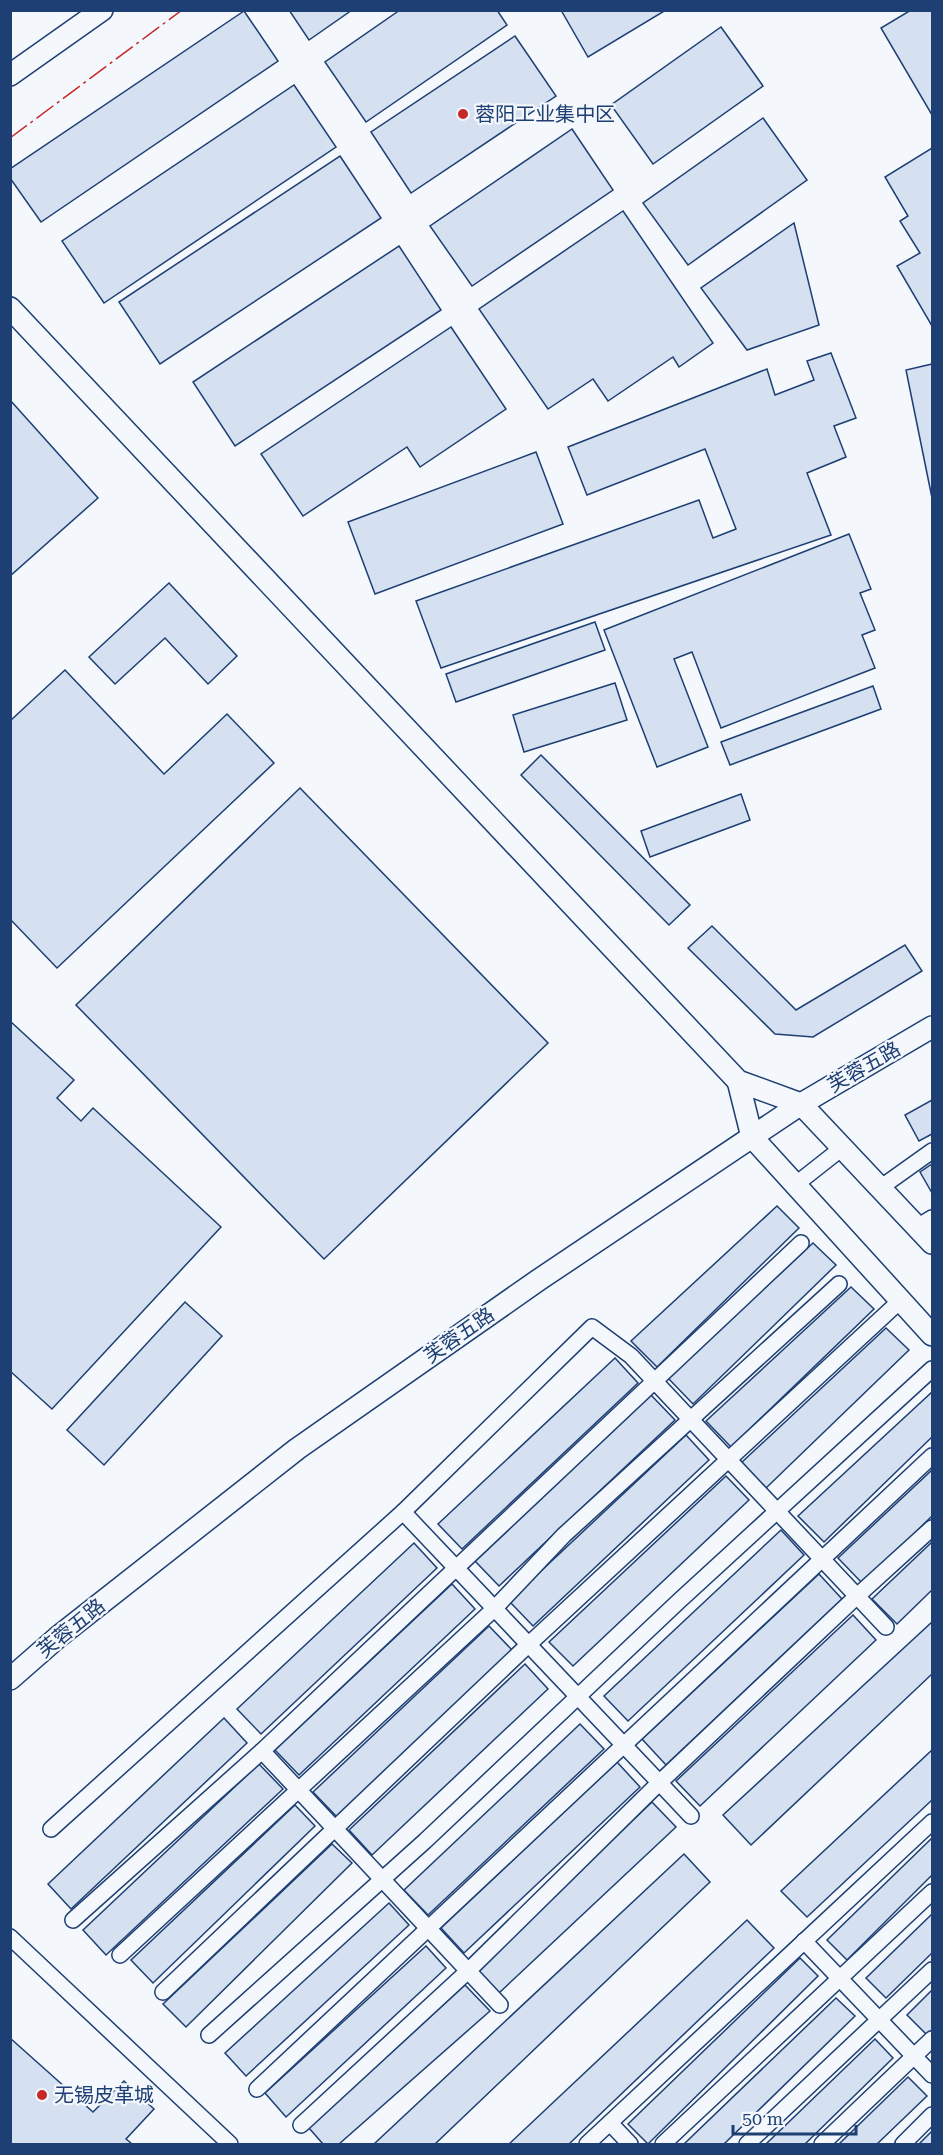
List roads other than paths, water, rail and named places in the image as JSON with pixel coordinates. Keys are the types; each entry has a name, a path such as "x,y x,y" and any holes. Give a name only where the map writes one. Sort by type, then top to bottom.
{"street":[{"path":"10,75 102,10"},
{"path":"10,308 738,1081 801,1104 880,1188 925,1223 933,1243"},
{"name":"芙蓉五路","path":"10,1679 58,1636 297,1449 540,1279 801,1104 933,1027"},
{"path":"738,1081 752,1137 933,1335"},
{"path":"795,1185 842,1148"},
{"path":"880,1188 933,1151"},
{"path":"74,1920 262,1751 801,1243"},
{"path":"120,1955 494,1609 564,1535 839,1284"},
{"path":"163,1992 528,1645 901,1300"},
{"path":"51,1829 403,1512 592,1327 631,1356 886,1628"},
{"path":"209,2035 382,1880 776,1512 933,1370"},
{"path":"257,2089 933,1456"},
{"path":"403,1512 691,1816"},
{"path":"301,2125 468,1971 659,1783 856,1596 933,1528"},
{"path":"262,1751 500,2005"},
{"path":"587,2145 933,1822"},
{"path":"663,2145 933,1892"},
{"path":"10,1937 230,2145"},
{"path":"804,1941 933,2075"},
{"path":"747,2145 933,1970"},
{"path":"822,2145 933,2039"},
{"path":"903,2145 933,2115"},
{"path":"610,2123 630,2145"}],"place":[{"name":"蓉阳工业集中区","path":"463,114"},
{"name":"无锡皮革城","path":"42,2095"}]}
